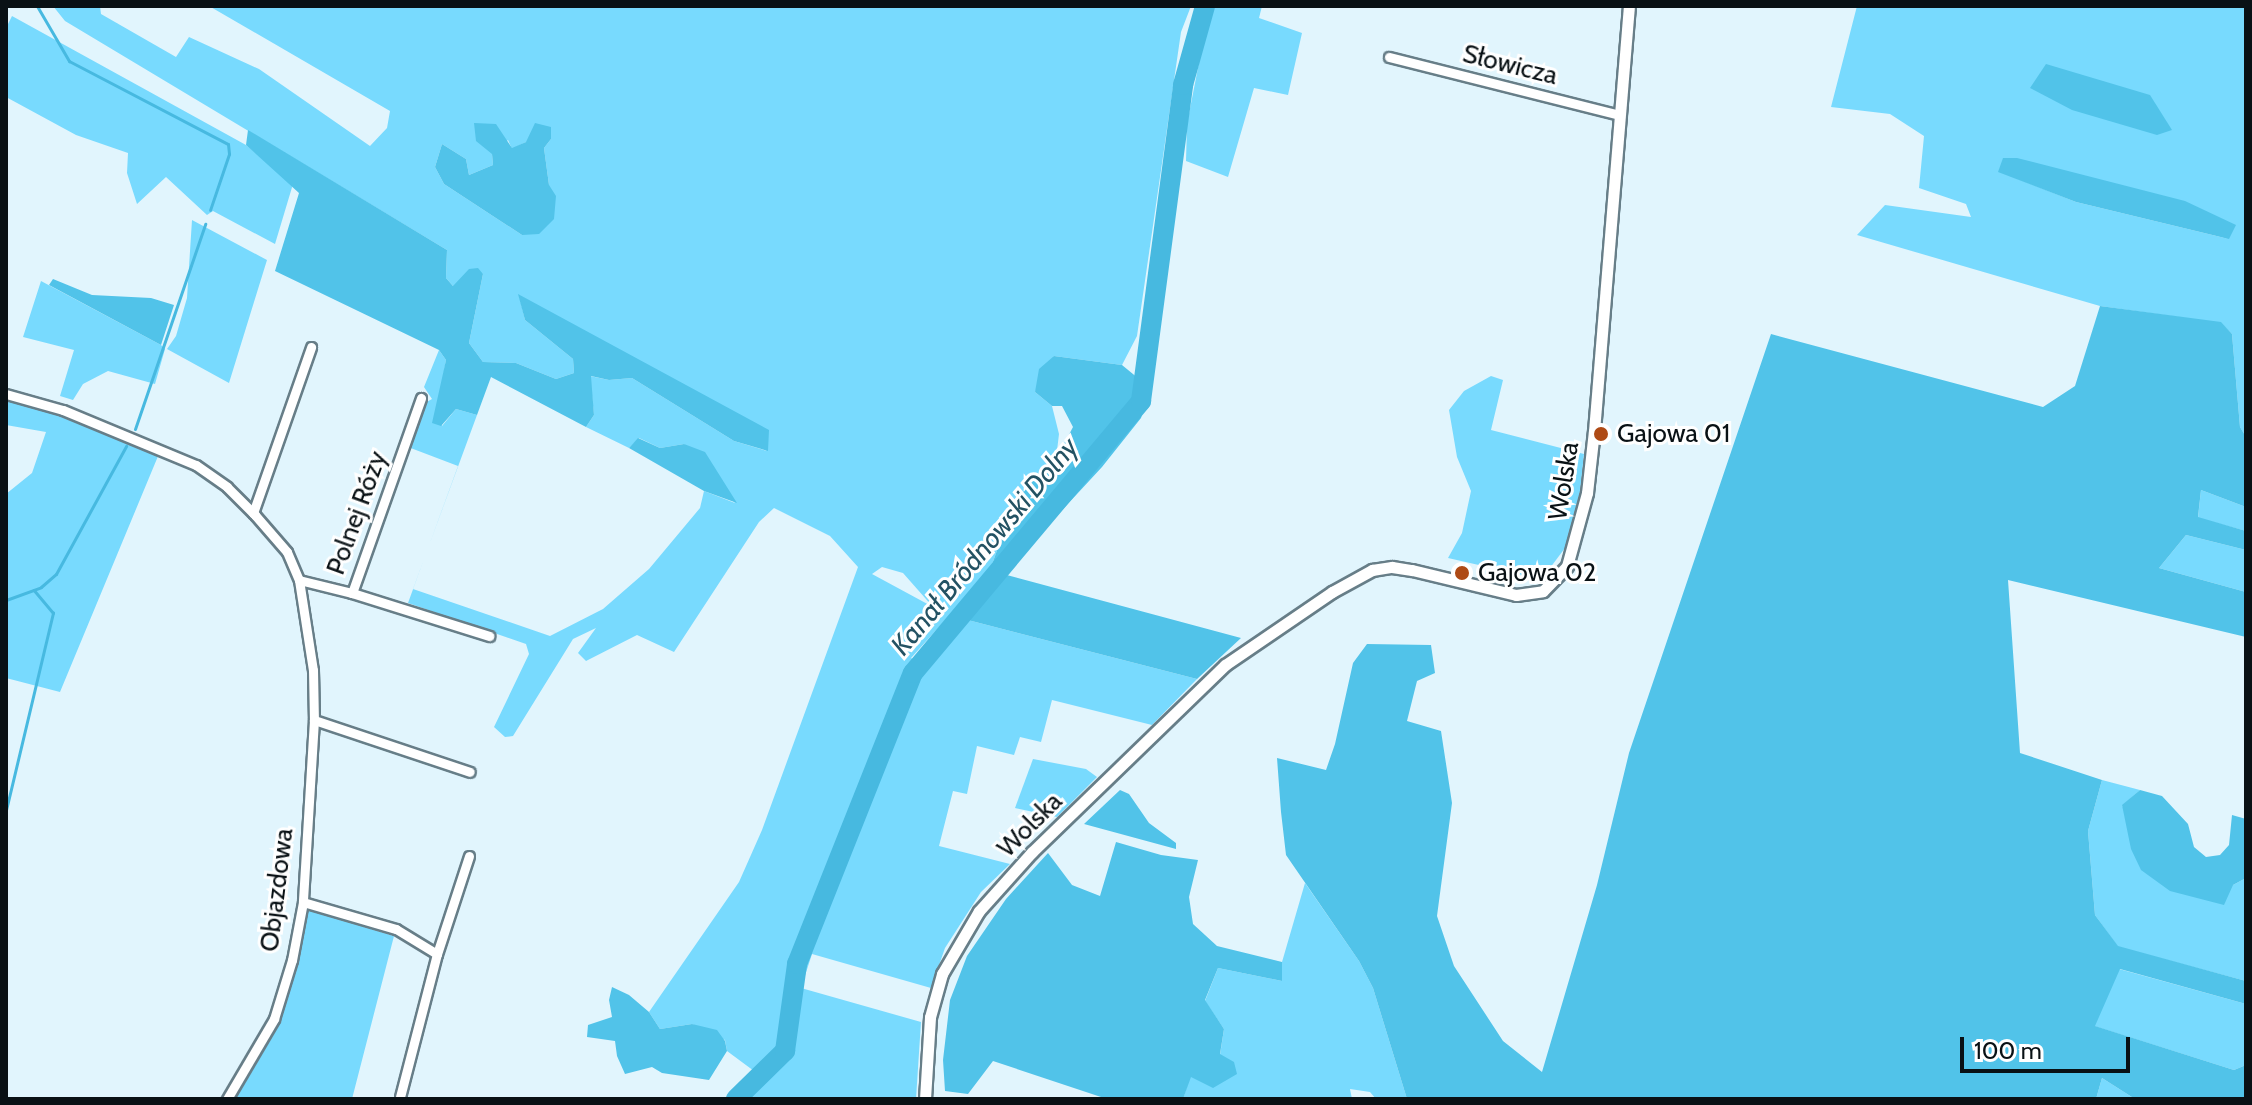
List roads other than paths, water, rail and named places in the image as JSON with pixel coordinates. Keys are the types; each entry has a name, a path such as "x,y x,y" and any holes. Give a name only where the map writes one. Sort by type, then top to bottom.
{"street":[{"name":"Wolska","path":"925,1099 930,1017 938,988 960,939 979,911 1032,852 1225,665 1356,577 1392,567 1516,595 1543,591 1557,580 1572,552 1587,493 1629,6"},
{"name":"Słowicza","path":"1389,57 1620,115"},
{"path":"253,513 311,347"},
{"name":"Objazdowa","path":"6,394 63,410 196,465 227,487 253,513 287,552 299,580 313,670 314,720 303,902 292,960 274,1019 227,1099"},
{"name":"Polnej Róży","path":"299,580 352,593 421,398"},
{"path":"352,593 489,636"},
{"path":"314,720 470,772"},
{"path":"400,1097 437,954 469,856"},
{"path":"303,902 396,929 437,954"}],"waterway":[{"path":"37,6 69,61 228,144 229,154 210,210"},
{"name":"Kanał Bródnowski Dolny","path":"736,1099 785,1051 797,964 913,673 1141,401 1183,85 1205,6"},
{"path":"135,429 205,224"},
{"path":"6,600 41,587 56,574 126,446"},
{"path":"6,810 53,613 34,590"}],"place":[{"name":"Gajowa 01","path":"1601,434"},
{"name":"Gajowa 02","path":"1462,573"}]}
